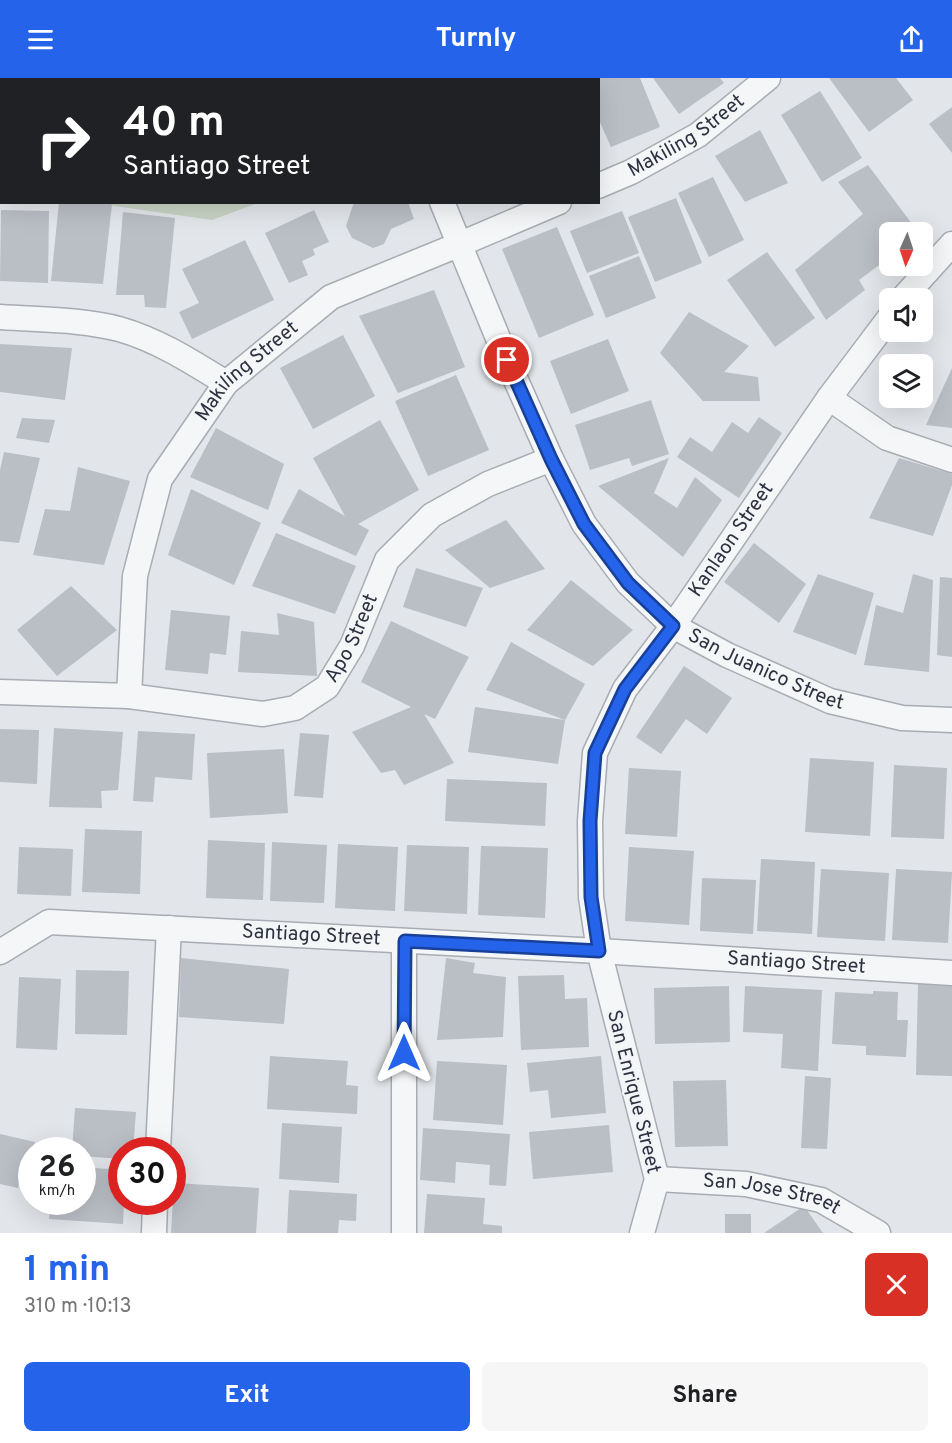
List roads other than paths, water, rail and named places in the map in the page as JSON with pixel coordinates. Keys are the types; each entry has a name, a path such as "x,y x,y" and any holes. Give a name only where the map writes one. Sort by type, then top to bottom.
{"street":[{"name":"Makiling Street","path":"600,185 631,172 698,135 768,78"},
{"name":"San Juanico Street","path":"443,204 458,245 551,459 584,524 628,583 673,626 727,655 830,701 902,718 952,720"},
{"name":"Makiling Street","path":"129,696 135,576 160,478 226,383 331,297 554,204"},
{"path":"912,288 952,244"},
{"path":"0,318 83,322 120,329 167,348 226,383"},
{"name":"Kanlaon Street","path":"599,951 591,897 590,821 595,753 625,689 673,626 829,398 879,332"},
{"path":"829,398 887,438 952,460"},
{"name":"Apo Street","path":"0,692 129,696 263,714 295,708 327,687 352,646 387,561 432,515 488,484 551,459"},
{"name":"Santiago Street","path":"0,952 49,922 599,951 952,973"},
{"path":"159,1137 169,928"},
{"path":"404,1233 405,941"},
{"name":"San Enrique Street","path":"599,951 657,1179 642,1233"},
{"name":"San Jose Street","path":"657,1179 746,1184 821,1200 878,1233"},
{"path":"154,1233 155,1215"}]}
